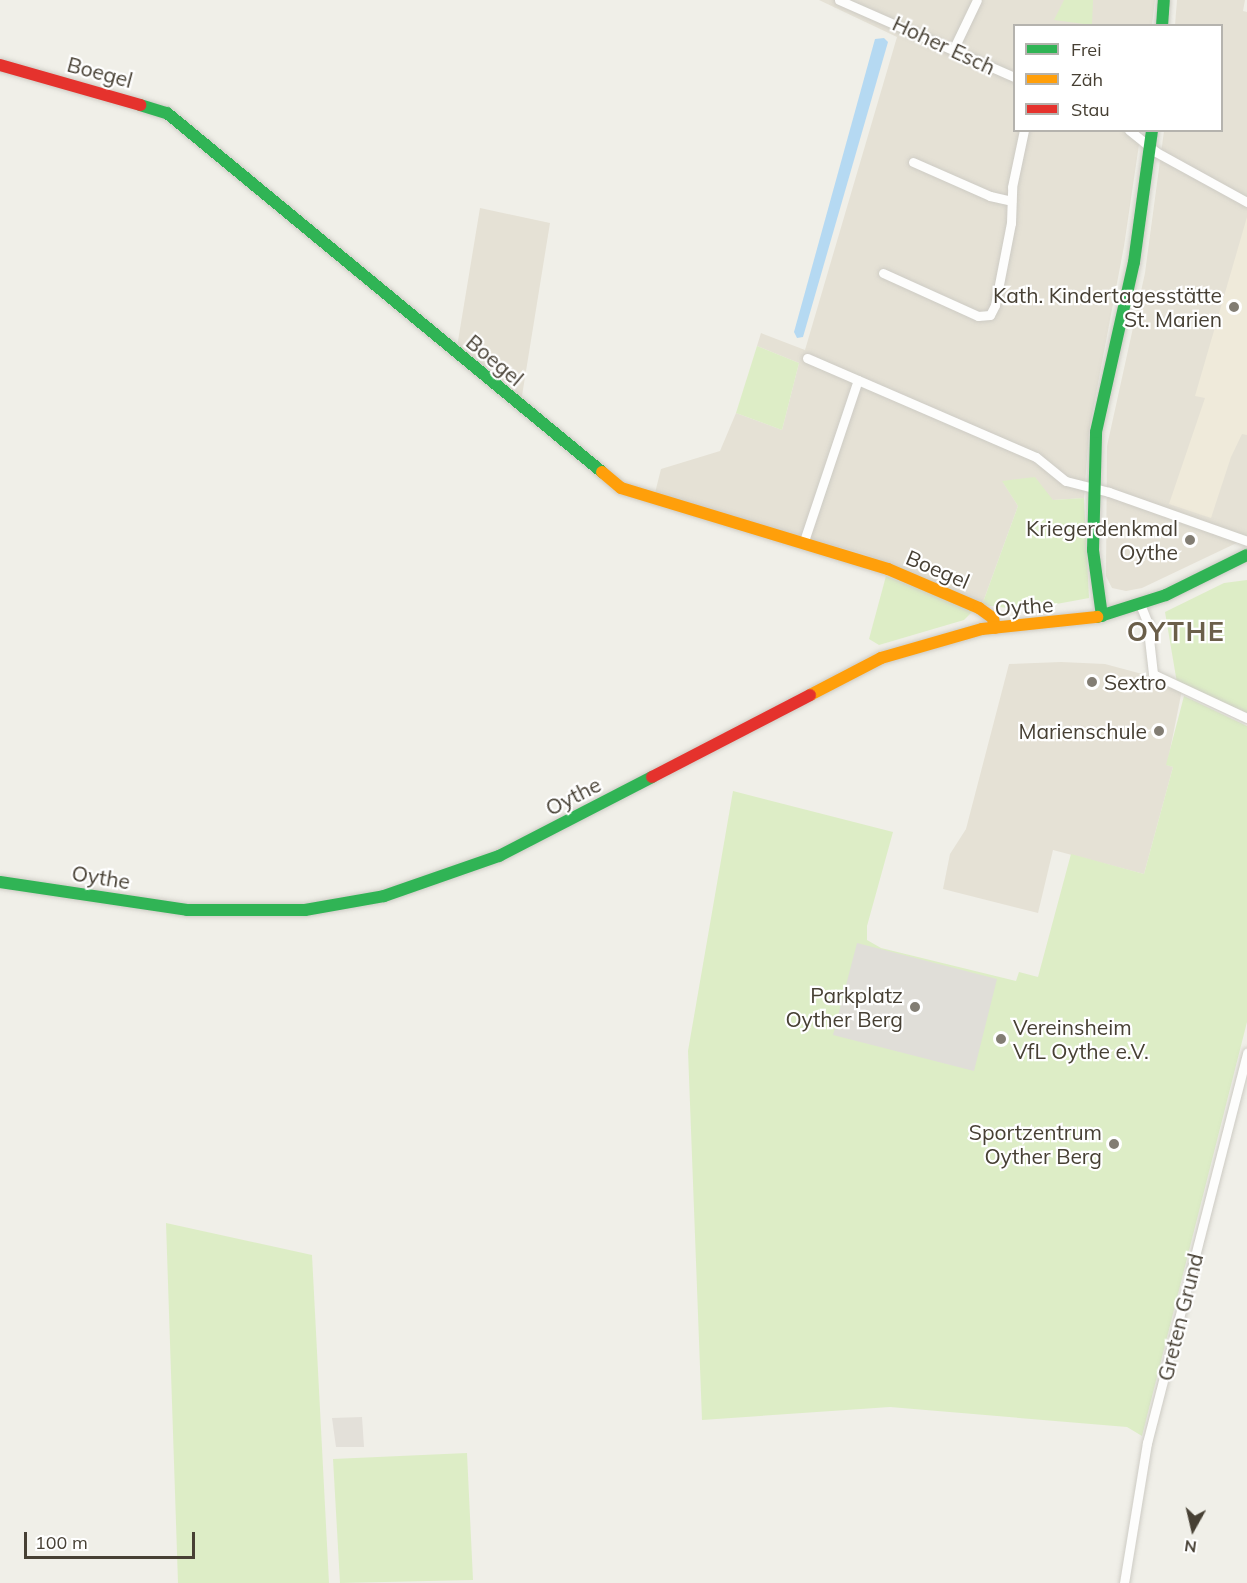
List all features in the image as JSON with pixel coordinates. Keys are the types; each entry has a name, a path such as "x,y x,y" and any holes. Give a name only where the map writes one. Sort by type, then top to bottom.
{"street":[{"name":"Hoher Esch","path":"839,0 1013,78"},
{"path":"953,50 977,0"},
{"path":"1162,24 1164,0"},
{"name":"Boegel","path":"0,65 167,113 621,488 888,569 979,608 993,618 995,628"},
{"path":"883,273 978,316 990,315 1011,223 1011,201 1024,132"},
{"path":"1132,132 1150,144 1156,152 1247,202"},
{"path":"1102,616 1095,576 1093,488 1096,432 1134,262 1152,132"},
{"path":"913,162 990,196 1011,201"},
{"path":"807,358 1036,458 1066,481 1093,488 1247,541"},
{"path":"802,544 858,380"},
{"name":"Oythe","path":"0,882 187,910 248,914 306,910 384,896 499,856 880,658 935,640 995,628 1071,622 1102,616 1140,604 1247,555"},
{"path":"1140,604 1147,621 1154,674 1247,718"},
{"name":"Greten Grund","path":"1124,1583 1147,1443 1247,1053"}],"shaded area":[{"path":"819,0 1155,0 1152,24 1013,24 1013,132 1141,132 1124,246 1089,431 1084,498 1053,500 1003,482 1018,506 982,605 864,554 654,497 661,469 720,451 736,413 782,430 799,363 757,346 761,333 805,350 897,37"},
{"path":"1177,0 1245,0 1243,11 1247,12 1247,538 1142,588 1126,591 1112,588 1106,576 1107,446 1145,273 1164,132 1223,132 1223,24 1175,24"},
{"path":"480,208 550,223 521,402 457,347"},
{"name":"Kath. Kindertagesstätte St. Marien","path":"1247,217 1247,435 1242,434 1231,457 1211,518 1169,504 1205,398 1195,396"},
{"path":"1061,662 1105,664 1183,685 1167,765 1173,767 1144,874 1053,850 1038,913 943,889 950,854 966,829 1009,664"},
{"name":"Parkplatz Oyther Berg","path":"857,943 997,979 974,1071 833,1035"},
{"path":"362,1417 364,1447 336,1447 332,1418"}],"green space":[{"path":"1064,0 1093,0 1092,24 1054,20"},
{"path":"757,346 799,363 782,430 736,413"},
{"path":"1035,477 1053,500 1084,498 1089,598 1024,610 982,605 1018,506 1002,481"},
{"path":"886,576 974,610 964,620 879,645 869,639"},
{"path":"1247,580 1247,713 1177,683 1165,612 1224,583"},
{"path":"1184,696 1247,726 1247,1022 1142,1436 1127,1427 890,1407 702,1420 688,1051 733,791 893,832 867,926 867,940 881,948 1016,981 1019,972 1038,977 1071,854 1144,874 1173,767 1166,765"},
{"path":"166,1223 312,1255 329,1583 178,1583"},
{"path":"467,1453 473,1580 340,1583 333,1459"}],"water":[{"path":"884,38 888,42 803,337 797,338 794,332 875,39"}],"traffic: fast":[{"path":"1162,24 1164,0"},
{"path":"140,105 167,113 602,472"},
{"path":"1102,616 1093,550 1096,432 1134,262 1152,132"},
{"path":"1097,617 1166,595 1247,555"},
{"path":"0,882 187,910 305,910 384,896 499,856 652,777"}],"traffic: slow":[{"path":"602,472 621,488 888,569 979,608 993,618 995,628"},
{"path":"810,695 881,658 982,629 1097,617"}],"traffic: jam":[{"path":"0,65 140,105"},
{"path":"652,777 810,695"}],"place":[{"name":"Kath. Kindertagesstätte St. Marien","path":"1234,307"},
{"name":"Kriegerdenkmal Oythe","path":"1190,540"},
{"name":"Sextro","path":"1092,682"},
{"name":"Marienschule","path":"1159,731"},
{"name":"Parkplatz Oyther Berg","path":"915,1007"},
{"name":"Vereinsheim VfL Oythe e.V.","path":"1001,1039"},
{"name":"Sportzentrum Oyther Berg","path":"1114,1144"}],"district":[{"name":"OYTHE","path":"1176,632"}]}
